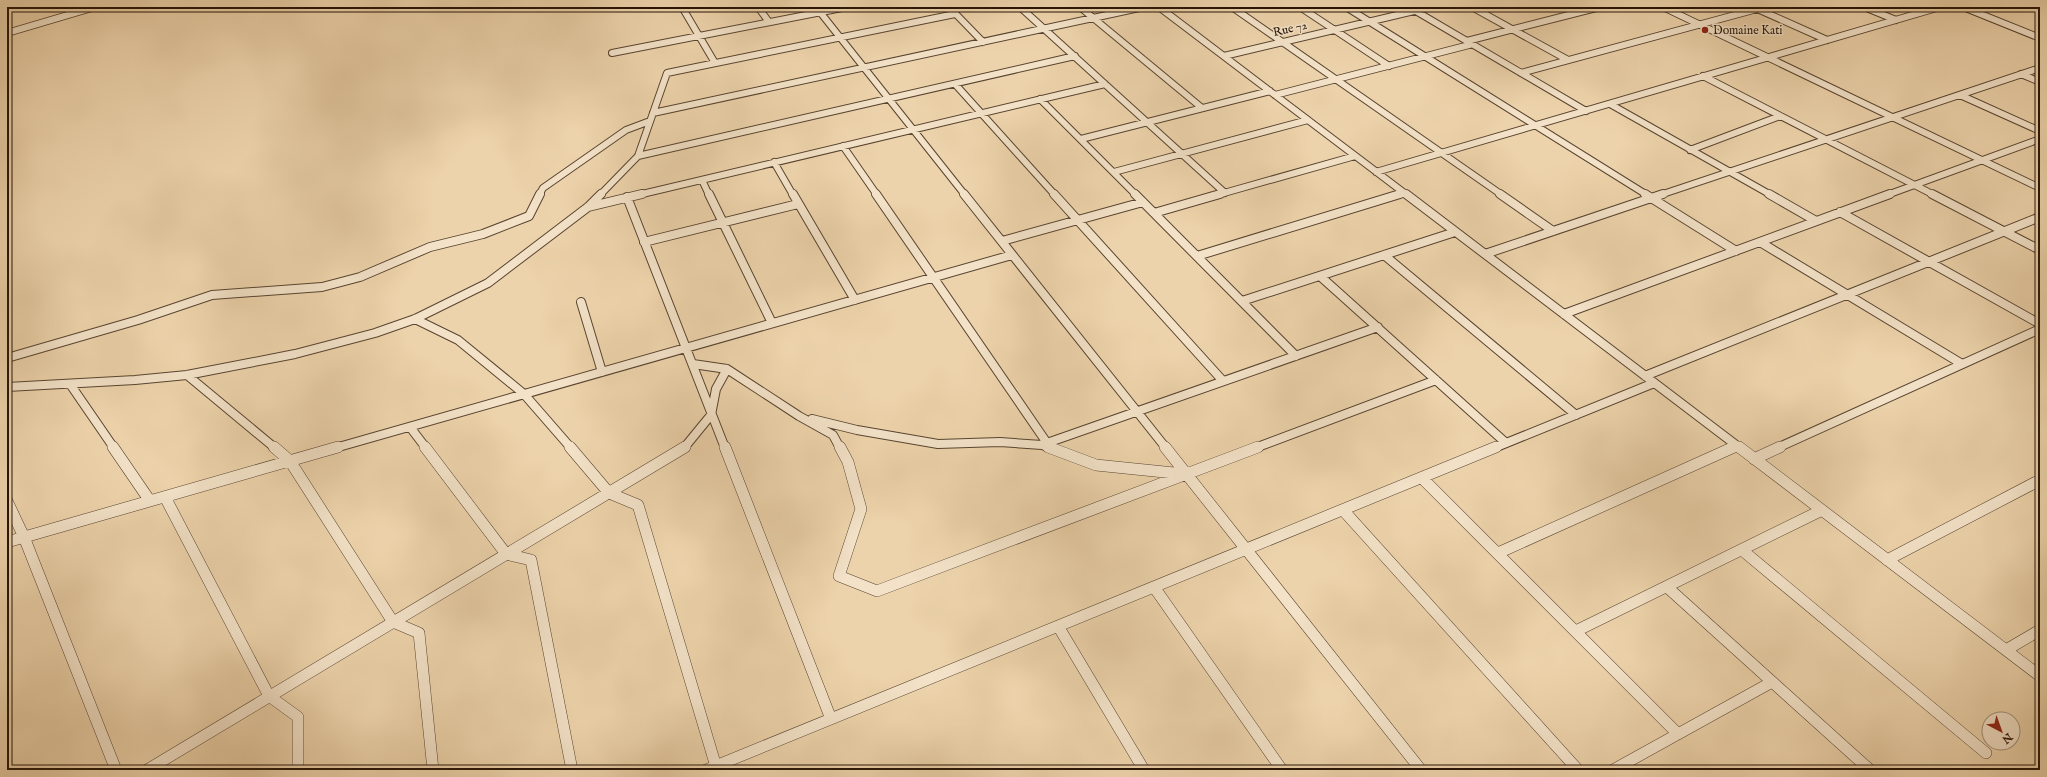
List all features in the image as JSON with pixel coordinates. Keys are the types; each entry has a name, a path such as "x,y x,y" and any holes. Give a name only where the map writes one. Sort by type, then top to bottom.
{"street":[{"path":"7,32 95,7"},
{"path":"682,7 715,63"},
{"path":"758,7 769,22"},
{"path":"612,53 769,22 818,10 847,7"},
{"path":"949,7 983,42"},
{"path":"1020,7 1225,193"},
{"path":"1080,7 1202,108"},
{"path":"7,358 138,320 212,295 322,287 360,277 430,248 483,234 529,216 543,188 626,130 651,117 864,68 1144,7"},
{"path":"1159,7 2040,676"},
{"path":"1232,7 1553,231"},
{"path":"1300,7 1389,66"},
{"path":"1346,7 1736,251"},
{"path":"1410,7 1586,111"},
{"name":"Rue 72","path":"1224,56 1431,7"},
{"path":"1472,7 1568,60"},
{"path":"1081,139 1202,108 1389,66 1470,43 1512,29 1600,7"},
{"path":"1663,7 2040,188"},
{"path":"1864,7 1896,20"},
{"path":"1376,172 1940,7"},
{"path":"1963,7 2040,38"},
{"path":"1521,73 1755,8 1827,40"},
{"path":"818,10 1421,770"},
{"path":"7,387 187,375 295,354 375,333 415,319 488,283 588,207 638,156 667,73 955,14"},
{"path":"638,156 1075,56"},
{"path":"1484,254 2040,68"},
{"path":"2022,74 2040,82"},
{"path":"1703,76 2040,250"},
{"path":"955,84 1223,381"},
{"path":"588,207 1105,84"},
{"path":"1960,95 2040,131"},
{"path":"1040,99 1296,356"},
{"path":"1610,104 1816,221"},
{"path":"1690,150 1780,116"},
{"path":"1114,172 1308,120"},
{"path":"1564,314 2040,139"},
{"path":"843,146 1047,443 1378,328"},
{"path":"1154,213 1355,156"},
{"path":"774,162 855,300"},
{"path":"702,180 772,323"},
{"path":"1197,256 1404,193"},
{"path":"627,198 693,364 711,415 830,719"},
{"path":"1002,241 1143,202"},
{"path":"644,242 798,204"},
{"path":"1840,212 2040,324"},
{"path":"415,319 458,340 524,394 609,493 638,504 713,769 830,719 1576,415 1650,380 1848,295 2040,217"},
{"path":"1242,301 1455,232"},
{"path":"1760,242 1962,364"},
{"path":"7,542 1012,255"},
{"path":"1384,255 1576,415"},
{"path":"1320,276 1506,443"},
{"path":"581,302 602,372"},
{"path":"1754,459 2040,329"},
{"path":"693,364 727,369 798,416 833,435 848,462 861,509 839,576 877,591 1436,380"},
{"path":"147,770 506,554 683,450 711,415 716,389 727,369"},
{"path":"187,375 290,461 393,622 419,633 433,770"},
{"path":"70,384 150,501"},
{"path":"798,416 857,430 938,444 1000,442 1042,445 1096,465 1186,474"},
{"path":"410,427 506,554 531,560 572,770"},
{"path":"1498,553 1737,446"},
{"path":"1422,478 1678,734"},
{"path":"1887,560 2040,480"},
{"path":"166,497 270,696 298,717 298,770"},
{"path":"7,501 24,537 116,770"},
{"path":"1343,510 1578,770"},
{"path":"1576,631 1822,510"},
{"path":"1742,550 1986,753"},
{"path":"1154,587 1282,770"},
{"path":"1667,587 1870,770"},
{"path":"1058,626 1144,770"},
{"path":"2006,650 2040,630"},
{"path":"1613,770 1772,682"}],"place":[{"name":"Domaine Kati","path":"1705,30"}]}
